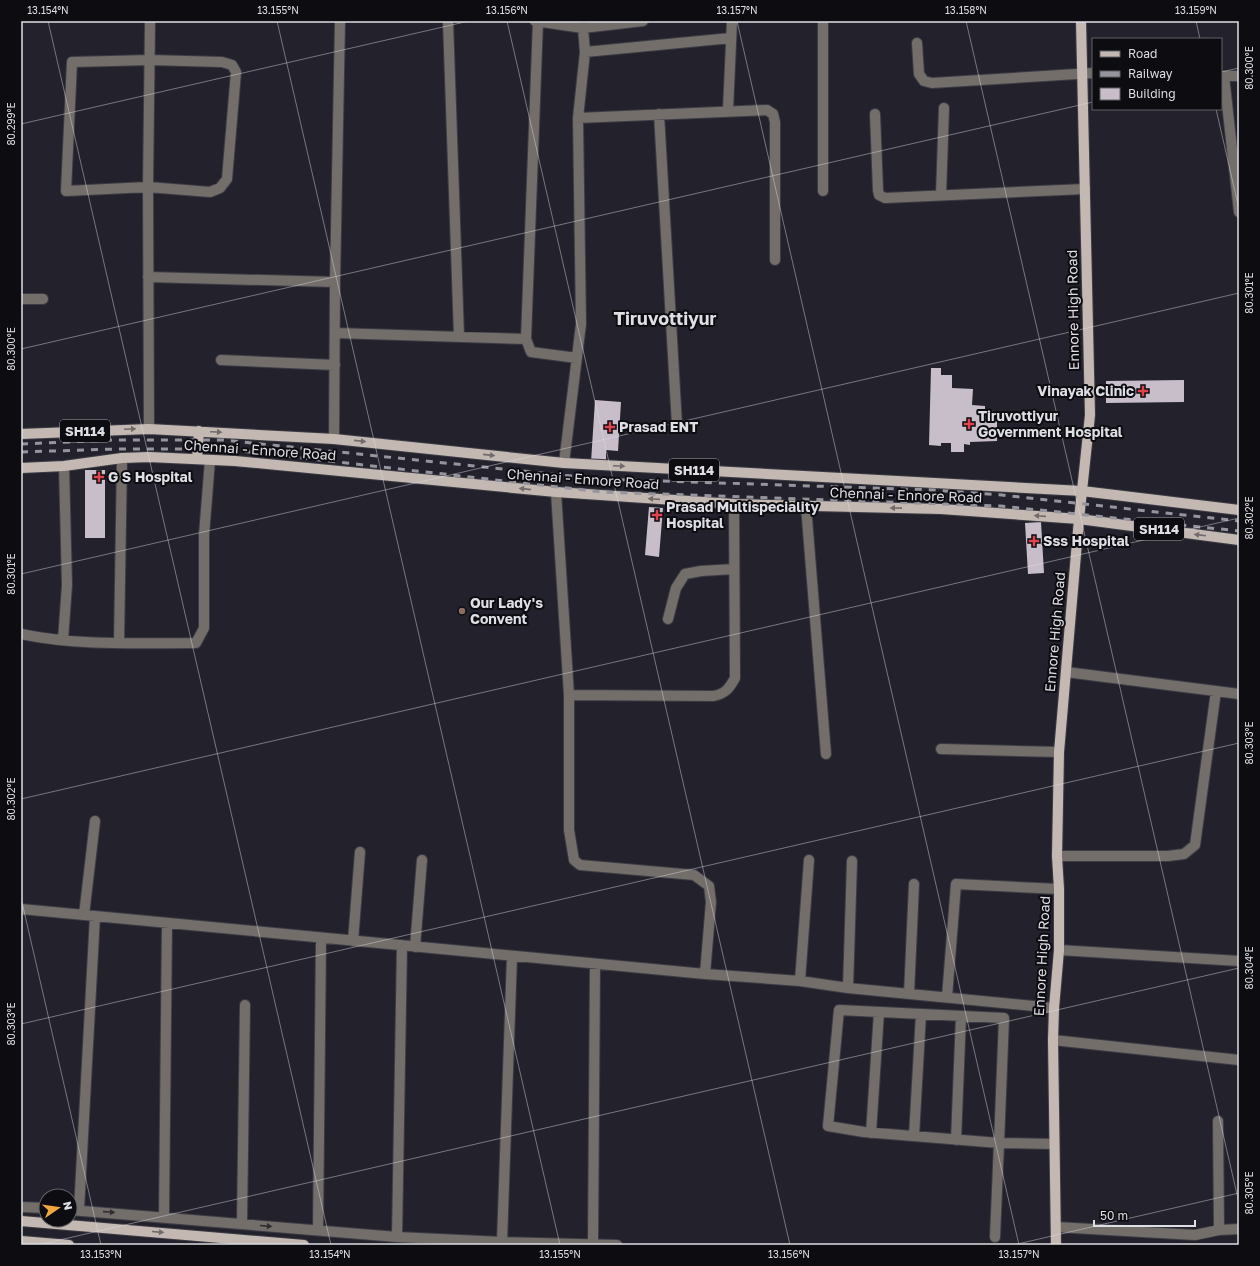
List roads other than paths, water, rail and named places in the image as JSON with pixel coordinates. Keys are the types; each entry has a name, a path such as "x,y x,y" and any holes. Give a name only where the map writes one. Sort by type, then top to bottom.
{"main road":[{"name":"Ennore High Road","path":"1056,1245 1053,1040 1059,950 1059,888 1057,856 1059,752 1079,519 1090,415 1081,21"},
{"name":"Chennai - Ennore Road","path":"21,434 149,429 334,438 564,463 1082,491 1239,510"},
{"path":"197,459 199,431"},
{"name":"Chennai - Ennore Road","path":"21,468 64,466 122,458 149,457 197,459 337,470 556,492 734,504 941,509 1079,519 1239,540"},
{"path":"21,1221 304,1245"},
{"path":"21,1241 69,1245"}],"street":[{"path":"149,429 148,187 150,21"},
{"path":"334,438 335,282 340,21"},
{"path":"448,21 459,336"},
{"path":"577,358 531,352 526,339 537,22 583,28 599,24 643,21"},
{"path":"728,110 732,21"},
{"path":"823,21 823,191"},
{"path":"564,463 580,324 578,118 585,52 583,28"},
{"path":"585,52 731,38"},
{"path":"917,43 919,74 924,81 932,82 1092,73"},
{"path":"150,60 222,62 232,65 236,72 227,180 220,188 210,192 148,187 66,191 72,62 150,60"},
{"path":"1239,76 1223,76 1239,212"},
{"path":"941,195 944,108"},
{"path":"578,118 728,110 767,110 773,114 775,122 774,260"},
{"path":"659,114 677,425"},
{"path":"875,114 879,195 885,198 1085,189"},
{"path":"148,276 335,282"},
{"path":"21,299 43,299"},
{"path":"335,333 526,339"},
{"path":"221,360 335,365"},
{"path":"119,643 122,458"},
{"path":"21,634 48,640 119,643 196,643 204,628 204,535 210,460"},
{"path":"63,640 67,585 64,466"},
{"path":"556,492 569,695 569,830 574,860 580,865 694,875 701,879 709,886 711,902 705,974"},
{"path":"569,695 713,696 724,694 735,678 734,504"},
{"path":"806,506 826,754"},
{"path":"668,619 676,588 685,574 701,571 734,569"},
{"path":"1066,672 1239,694"},
{"path":"1057,856 1168,856 1184,854 1195,845 1216,691"},
{"path":"941,749 1059,752"},
{"path":"84,915 95,821"},
{"path":"353,940 360,852"},
{"path":"415,947 422,860"},
{"path":"800,981 808,860"},
{"path":"848,988 852,861"},
{"path":"909,994 914,884"},
{"path":"947,997 956,884 1059,888"},
{"path":"21,909 595,964 800,981 848,988 1054,1008"},
{"path":"76,1188 95,916"},
{"path":"164,1216 167,923"},
{"path":"318,1230 321,938"},
{"path":"398,1236 402,945"},
{"path":"1059,950 1239,961"},
{"path":"502,1242 512,956"},
{"path":"593,1244 595,964"},
{"path":"242,1223 245,1006"},
{"path":"995,1237 999,1143 1004,1018 839,1010 828,1126 871,1133 956,1140 999,1143 1054,1144"},
{"path":"871,1133 879,1012"},
{"path":"914,1136 921,1014"},
{"path":"956,1140 961,1016"},
{"path":"1053,1040 1239,1060"},
{"path":"1218,1121 1219,1230"},
{"path":"21,1207 38,1208"},
{"path":"78,1210 398,1236 502,1242 617,1245"},
{"path":"1056,1227 1195,1235 1219,1230 1239,1229"}],"railway":[{"path":"21,444 114,440 223,440 600,479 934,490 1002,495 1239,521"},
{"path":"21,452 116,449 223,449 602,492 1001,506 1239,531"}],"place":[{"name":"Vinayak Clinic","path":"1143,391"},
{"name":"Tiruvottiyur Government Hospital","path":"969,424"},
{"name":"Prasad ENT","path":"610,427"},
{"name":"G S Hospital","path":"99,477"},
{"name":"Prasad Multispeciality Hospital","path":"657,515"},
{"name":"Sss Hospital","path":"1034,541"},
{"name":"Our Lady's Convent","path":"462,611"}],"district":[{"name":"Tiruvottiyur","path":"665,319"}]}
